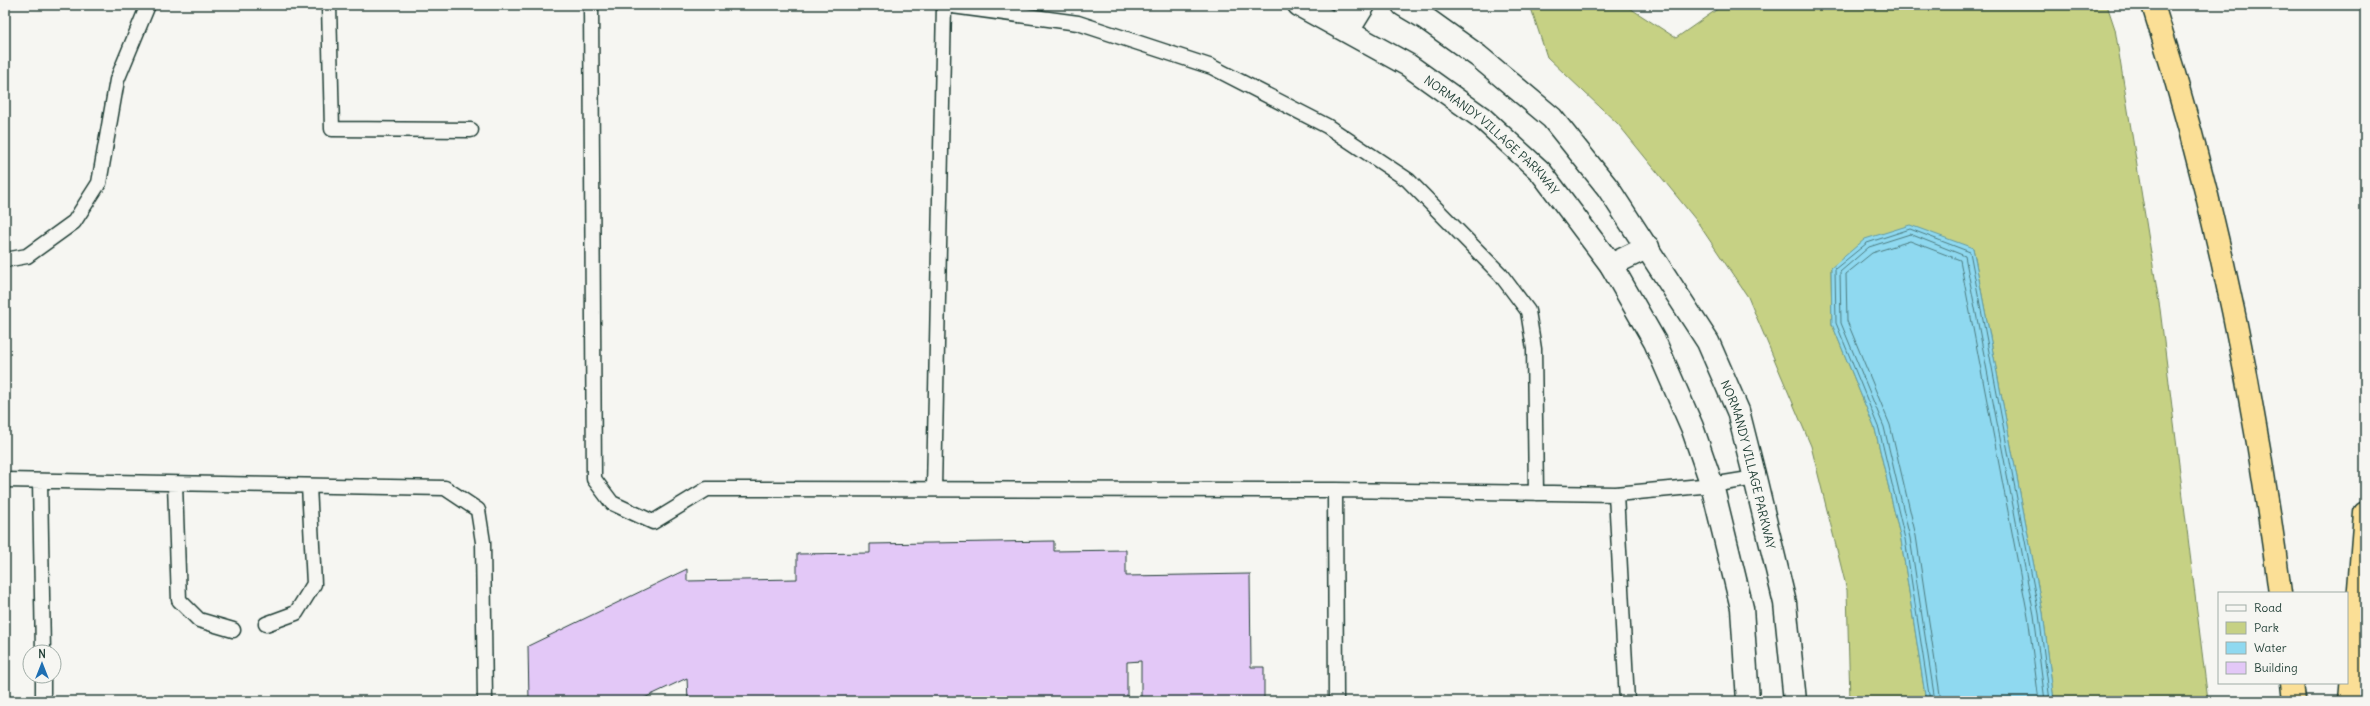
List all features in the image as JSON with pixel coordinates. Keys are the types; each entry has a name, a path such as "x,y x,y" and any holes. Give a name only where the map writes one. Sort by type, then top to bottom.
{"highway":[{"path":"2153,5 2166,44 2214,228 2249,391 2280,592"},
{"path":"2350,701 2365,513"},
{"path":"2292,684 2294,701"}],"street":[{"name":"NORMANDY VILLAGE PARKWAY","path":"1299,5 1408,65 1482,118 1541,172 1611,266 1655,342 1692,427 1712,485 1742,608 1748,701"},
{"path":"1340,27 1364,5"},
{"name":"NORMANDY VILLAGE PARKWAY","path":"1403,5 1425,18 1478,56 1552,118 1608,188 1648,247 1708,342 1738,411 1786,603 1795,701"},
{"path":"1611,266 1648,247"}],"lane":[{"path":"5,260 27,256 74,222 99,183 117,80 148,5"},
{"path":"329,5 332,129 471,130"},
{"path":"591,5 594,479 612,503 653,522 707,489 1335,490 1616,494 1712,485 1755,478"},
{"path":"934,489 944,5 1078,23 1212,67 1327,126 1408,180 1501,275 1528,311 1534,349 1536,493"},
{"path":"1340,27 1344,5"},
{"path":"5,480 445,488 478,510 483,542 485,701"},
{"path":"40,481 42,644"},
{"path":"175,484 179,600 199,620 233,630"},
{"path":"266,624 296,613 314,584 309,486"},
{"path":"1335,490 1336,701"},
{"path":"1616,494 1627,701"},
{"path":"43,684 43,701"}],"green space":[{"path":"1530,5 1625,5 1676,38 1719,8 1718,5 2107,5 2115,29 2160,309 2208,701 2054,701 2043,613 1973,248 1831,268 1832,324 1875,429 1901,540 1926,701 1850,701 1847,590 1811,446 1748,297 1696,220 1618,124 1547,57"}],"water":[{"path":"1910,225 1973,248 2043,613 2054,701 1926,701 1901,540 1875,429 1832,324 1831,268 1865,239"}],"building":[{"path":"1054,541 1054,551 1126,550 1126,576 1250,574 1251,667 1264,667 1264,701 1141,701 1141,661 1127,662 1127,701 688,701 687,678 638,701 529,701 528,646 687,569 687,581 797,579 797,554 870,553 870,544"}]}
